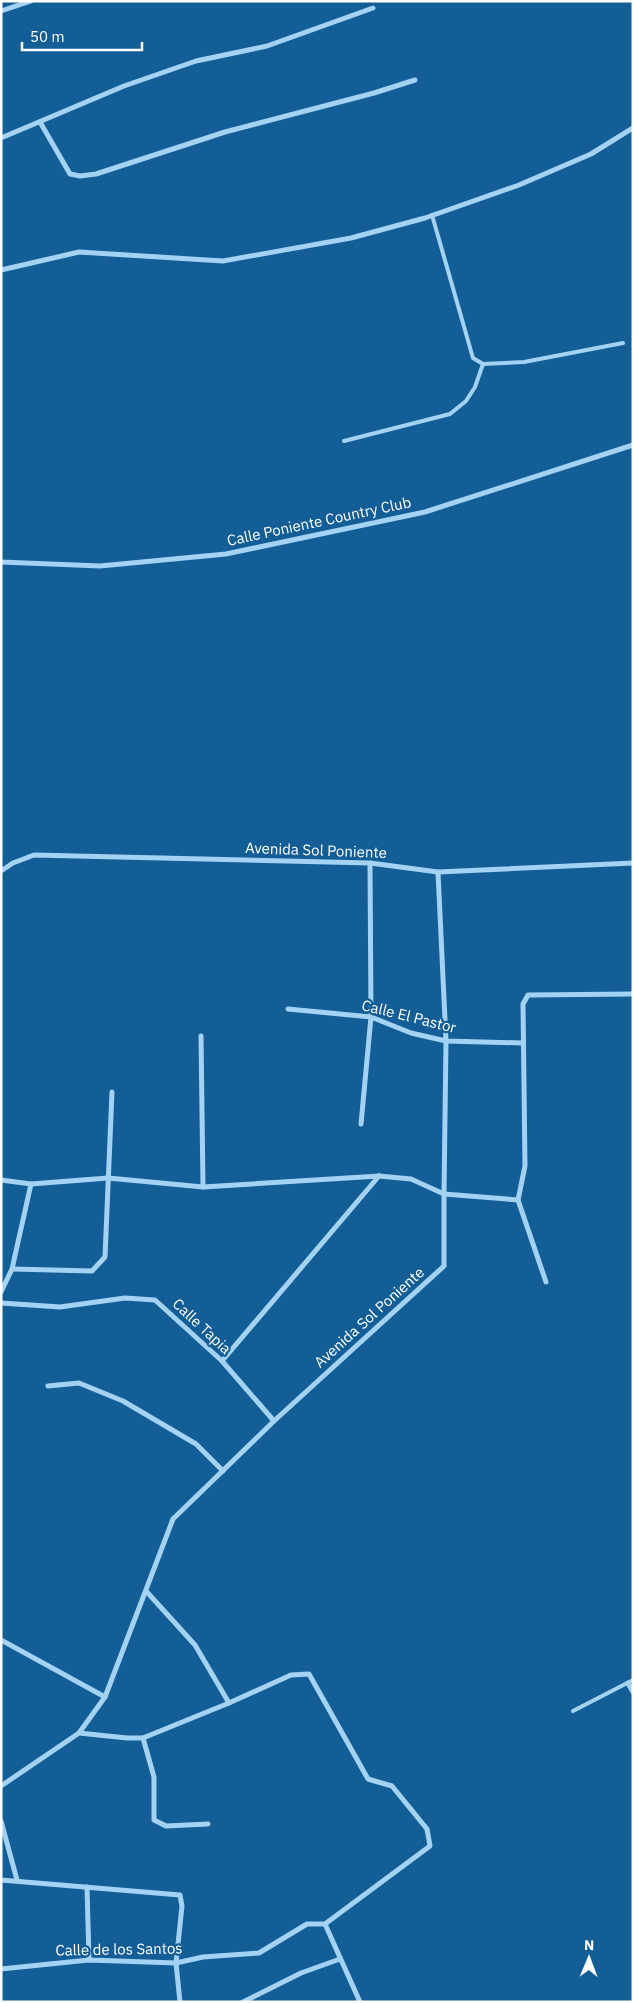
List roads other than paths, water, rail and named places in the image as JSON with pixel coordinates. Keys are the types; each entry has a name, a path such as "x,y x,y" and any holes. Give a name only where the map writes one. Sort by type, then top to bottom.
{"street":[{"path":"1,11 31,1"},
{"path":"1,138 124,86 196,61 267,46 373,8"},
{"path":"40,122 70,174 80,176 96,174 225,132 374,93 415,80"},
{"path":"1,270 79,252 223,262 351,238 432,215 519,185 591,154 633,128"},
{"name":"Calle Poniente Country Club","path":"1,562 100,566 226,554 425,512 633,445"},
{"name":"Avenida Sol Poniente","path":"1,871 13,862 34,855 370,863 438,872 633,863"},
{"path":"361,1124 371,1017 370,863"},
{"name":"Avenida Sol Poniente","path":"1,1786 79,1733 105,1697 174,1519 274,1421 444,1266 446,1041 438,872"},
{"path":"546,1282 518,1200 525,1166 523,1004 528,994 633,994"},
{"name":"Calle El Pastor","path":"288,1009 371,1017 411,1033 446,1041 524,1043"},
{"path":"201,1036 203,1187"},
{"path":"12,1269 92,1271 105,1257 112,1092"},
{"path":"1,1180 31,1184 108,1178 203,1187 379,1176 411,1179 444,1194 518,1200"},
{"path":"222,1361 379,1176"},
{"path":"1,1292 12,1269 31,1184"},
{"name":"Calle Tapia","path":"1,1303 60,1307 126,1298 155,1300 222,1361 274,1421"},
{"path":"48,1386 79,1383 123,1401 196,1444 223,1471"},
{"path":"146,1591 194,1645 229,1703"},
{"path":"1,1640 105,1697"},
{"path":"79,1733 143,1738 291,1676 309,1674 368,1779 392,1786 427,1829 430,1846 325,1924 360,2002"},
{"path":"630,1682 633,1692"},
{"path":"143,1738 154,1777 154,1820 166,1826 208,1824"},
{"path":"1,1820 17,1880"},
{"path":"1,1880 180,1895 182,1906 176,1963 180,2002"},
{"path":"87,1887 89,1960"},
{"name":"Calle de los Santos","path":"1,1968 89,1960 176,1963 203,1957 259,1953 307,1924 325,1924"},
{"path":"243,2002 301,1973 340,1959"}],"lane":[{"path":"432,215 473,358 484,364 524,362 623,343"},
{"path":"344,441 450,414 466,401 475,387 484,364"},
{"path":"573,1711 630,1682"}]}
